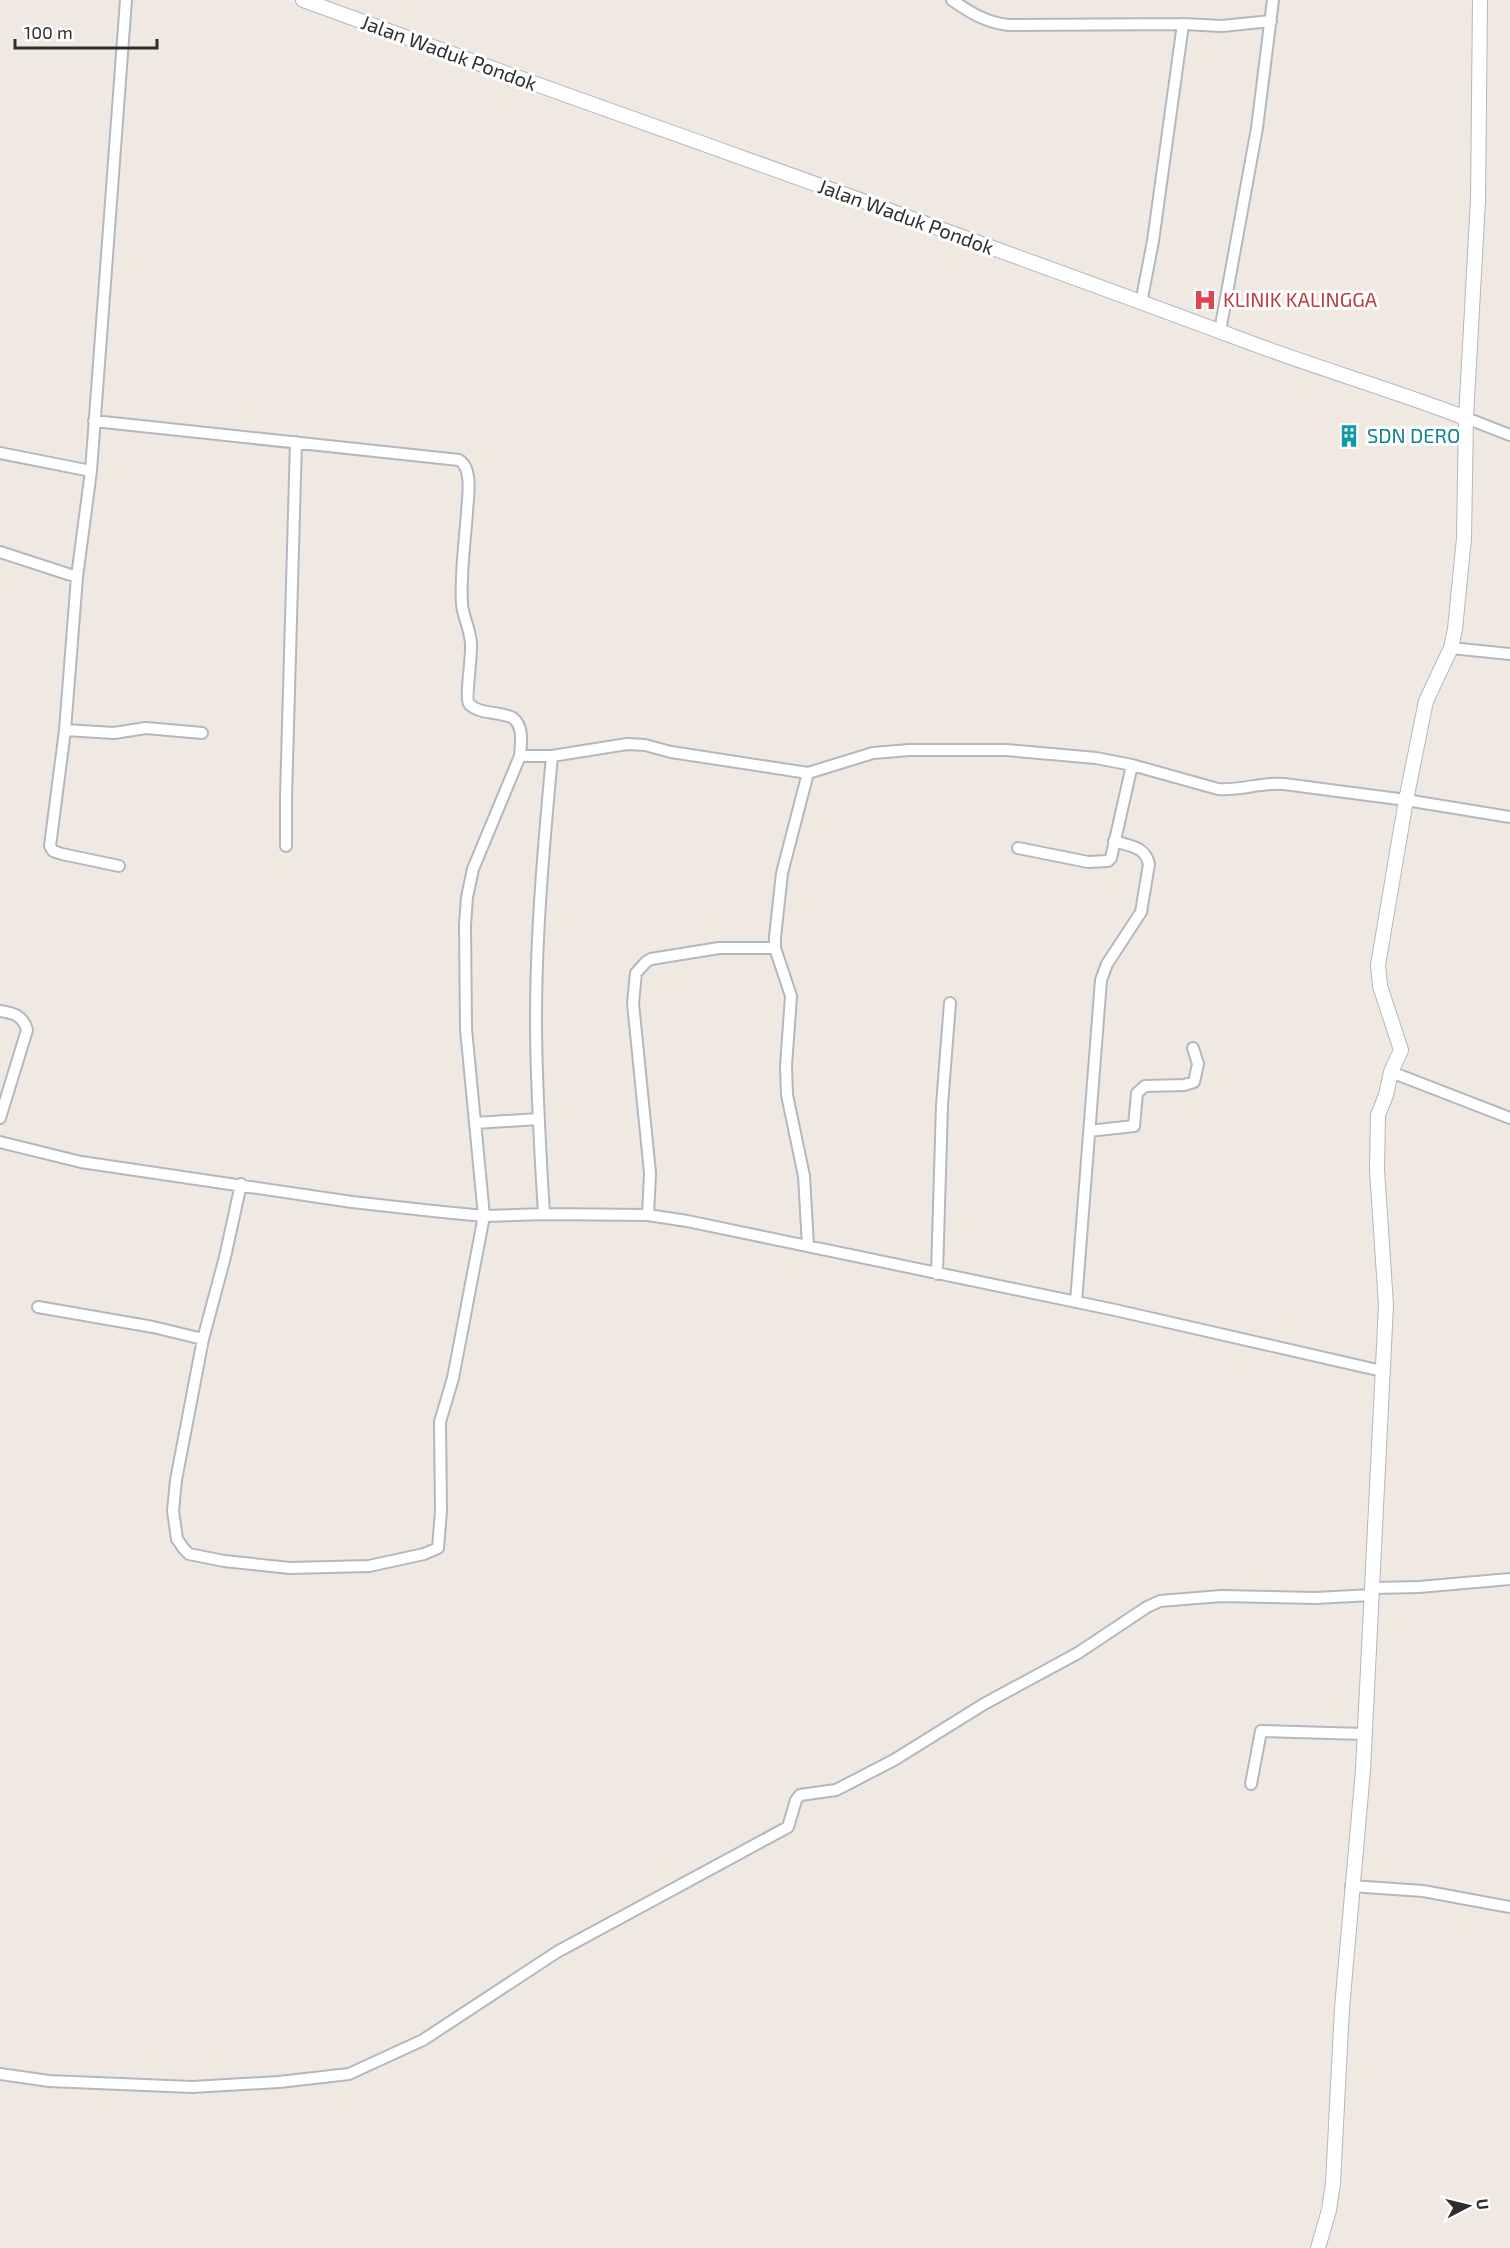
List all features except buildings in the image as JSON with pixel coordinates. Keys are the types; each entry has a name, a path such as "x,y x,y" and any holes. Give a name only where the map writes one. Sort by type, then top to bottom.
{"street":[{"path":"119,866 51,850 50,837 65,730 77,577 91,471 126,0"},
{"name":"Jalan Waduk Pondok","path":"303,0 1510,435"},
{"path":"952,0 979,18 1008,26 1183,24 1222,26 1271,21"},
{"path":"1220,331 1254,151 1273,0"},
{"path":"1318,2248 1329,2210 1333,2183 1372,1591 1386,1305 1377,1145 1378,1115 1386,1095 1391,1072 1401,1050 1380,986 1378,965 1406,800 1426,701 1451,648 1455,629 1464,538 1466,418 1478,200 1480,0"},
{"path":"1141,303 1153,242 1183,24"},
{"path":"94,421 459,460 467,469 468,498 462,602 471,642 471,673 466,696 476,709 507,715 517,722 521,738 520,756 473,869 467,897 466,1029 484,1216 453,1378 440,1422 439,1543 438,1548 433,1551 369,1566 290,1568 224,1561 189,1554 177,1539 173,1511 176,1480 203,1339 225,1257 241,1184"},
{"path":"286,846 296,442"},
{"path":"0,453 91,471"},
{"path":"0,552 77,577"},
{"path":"1451,648 1510,654"},
{"path":"65,730 114,733 146,728 202,733"},
{"path":"520,756 552,756 627,744 645,745 671,752 808,773 861,756 909,750 1006,750 1096,758 1132,765 1218,789 1227,790 1270,783 1406,800 1510,818"},
{"path":"544,1214 538,1119 536,1017 543,859 552,756"},
{"path":"1018,849 1088,862 1104,862 1111,858 1132,765"},
{"path":"808,773 782,873 776,918 776,948 791,996 786,1066 787,1095 804,1176 808,1246"},
{"path":"1076,1302 1101,980 1107,964 1141,912 1149,864 1144,852 1114,841"},
{"path":"648,1215 650,1173 633,1002 636,973 651,959 719,948 776,948"},
{"path":"937,1274 942,1105 950,1003"},
{"path":"0,1011 22,1018 27,1030 0,1118"},
{"path":"1089,1131 1134,1126 1137,1093 1145,1086 1184,1085 1194,1082 1198,1064 1193,1048"},
{"path":"1391,1072 1510,1118"},
{"path":"475,1123 538,1119"},
{"path":"0,1142 81,1162 352,1202 484,1216 648,1215 687,1221 1076,1302 1382,1371"},
{"path":"38,1307 153,1327 203,1339"},
{"path":"0,2074 60,2082 192,2087 290,2081 349,2074 423,2040 557,1952 788,1827 794,1804 800,1795 836,1790 894,1760 984,1704 1078,1653 1154,1604 1171,1599 1221,1596 1315,1598 1510,1579"},
{"path":"1251,1784 1261,1731 1364,1734"},
{"path":"1351,1886 1423,1891 1510,1906"}],"shaded area":[{"name":"KLINIK KALINGGA","path":"1200,288 1217,295 1210,311 1194,306"}],"place":[{"name":"KLINIK KALINGGA","path":"1205,300"},
{"name":"SDN DERO","path":"1349,436"}]}
